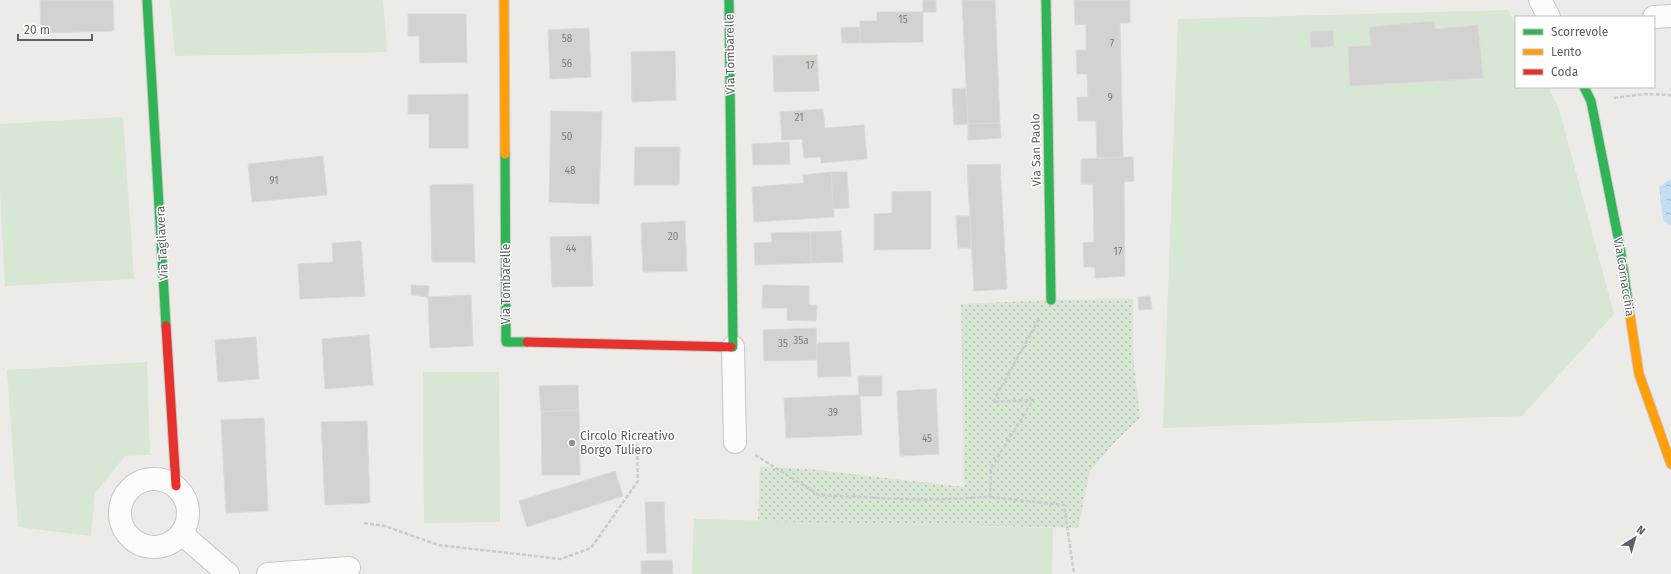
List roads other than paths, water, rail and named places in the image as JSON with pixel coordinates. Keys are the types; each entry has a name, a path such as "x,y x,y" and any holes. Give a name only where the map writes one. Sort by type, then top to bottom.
{"street":[{"name":"Via Tagliavera","path":"147,0 176,486 184,494 189,511 188,523 182,534"},
{"name":"Via Tombarelle","path":"504,0 506,342 733,347"},
{"name":"Via Tombarelle","path":"729,0 735,442"},
{"name":"Via San Paolo","path":"1046,0 1051,300"},
{"path":"1540,0 1548,16"},
{"path":"1655,17 1671,16"},
{"name":"Via Cornacchia","path":"1584,88 1591,101 1620,247 1639,374 1671,464"},
{"path":"176,486 165,480 155,478 143,480 136,484 124,496 120,507 121,524 127,535 136,543 156,548 166,546 182,534 228,574"},
{"path":"268,574 349,568"}],"water":[{"path":"1671,179 1671,226 1663,220 1659,187"}],"place":[{"name":"Circolo Ricreativo Borgo Tuliero","path":"572,443"}]}
